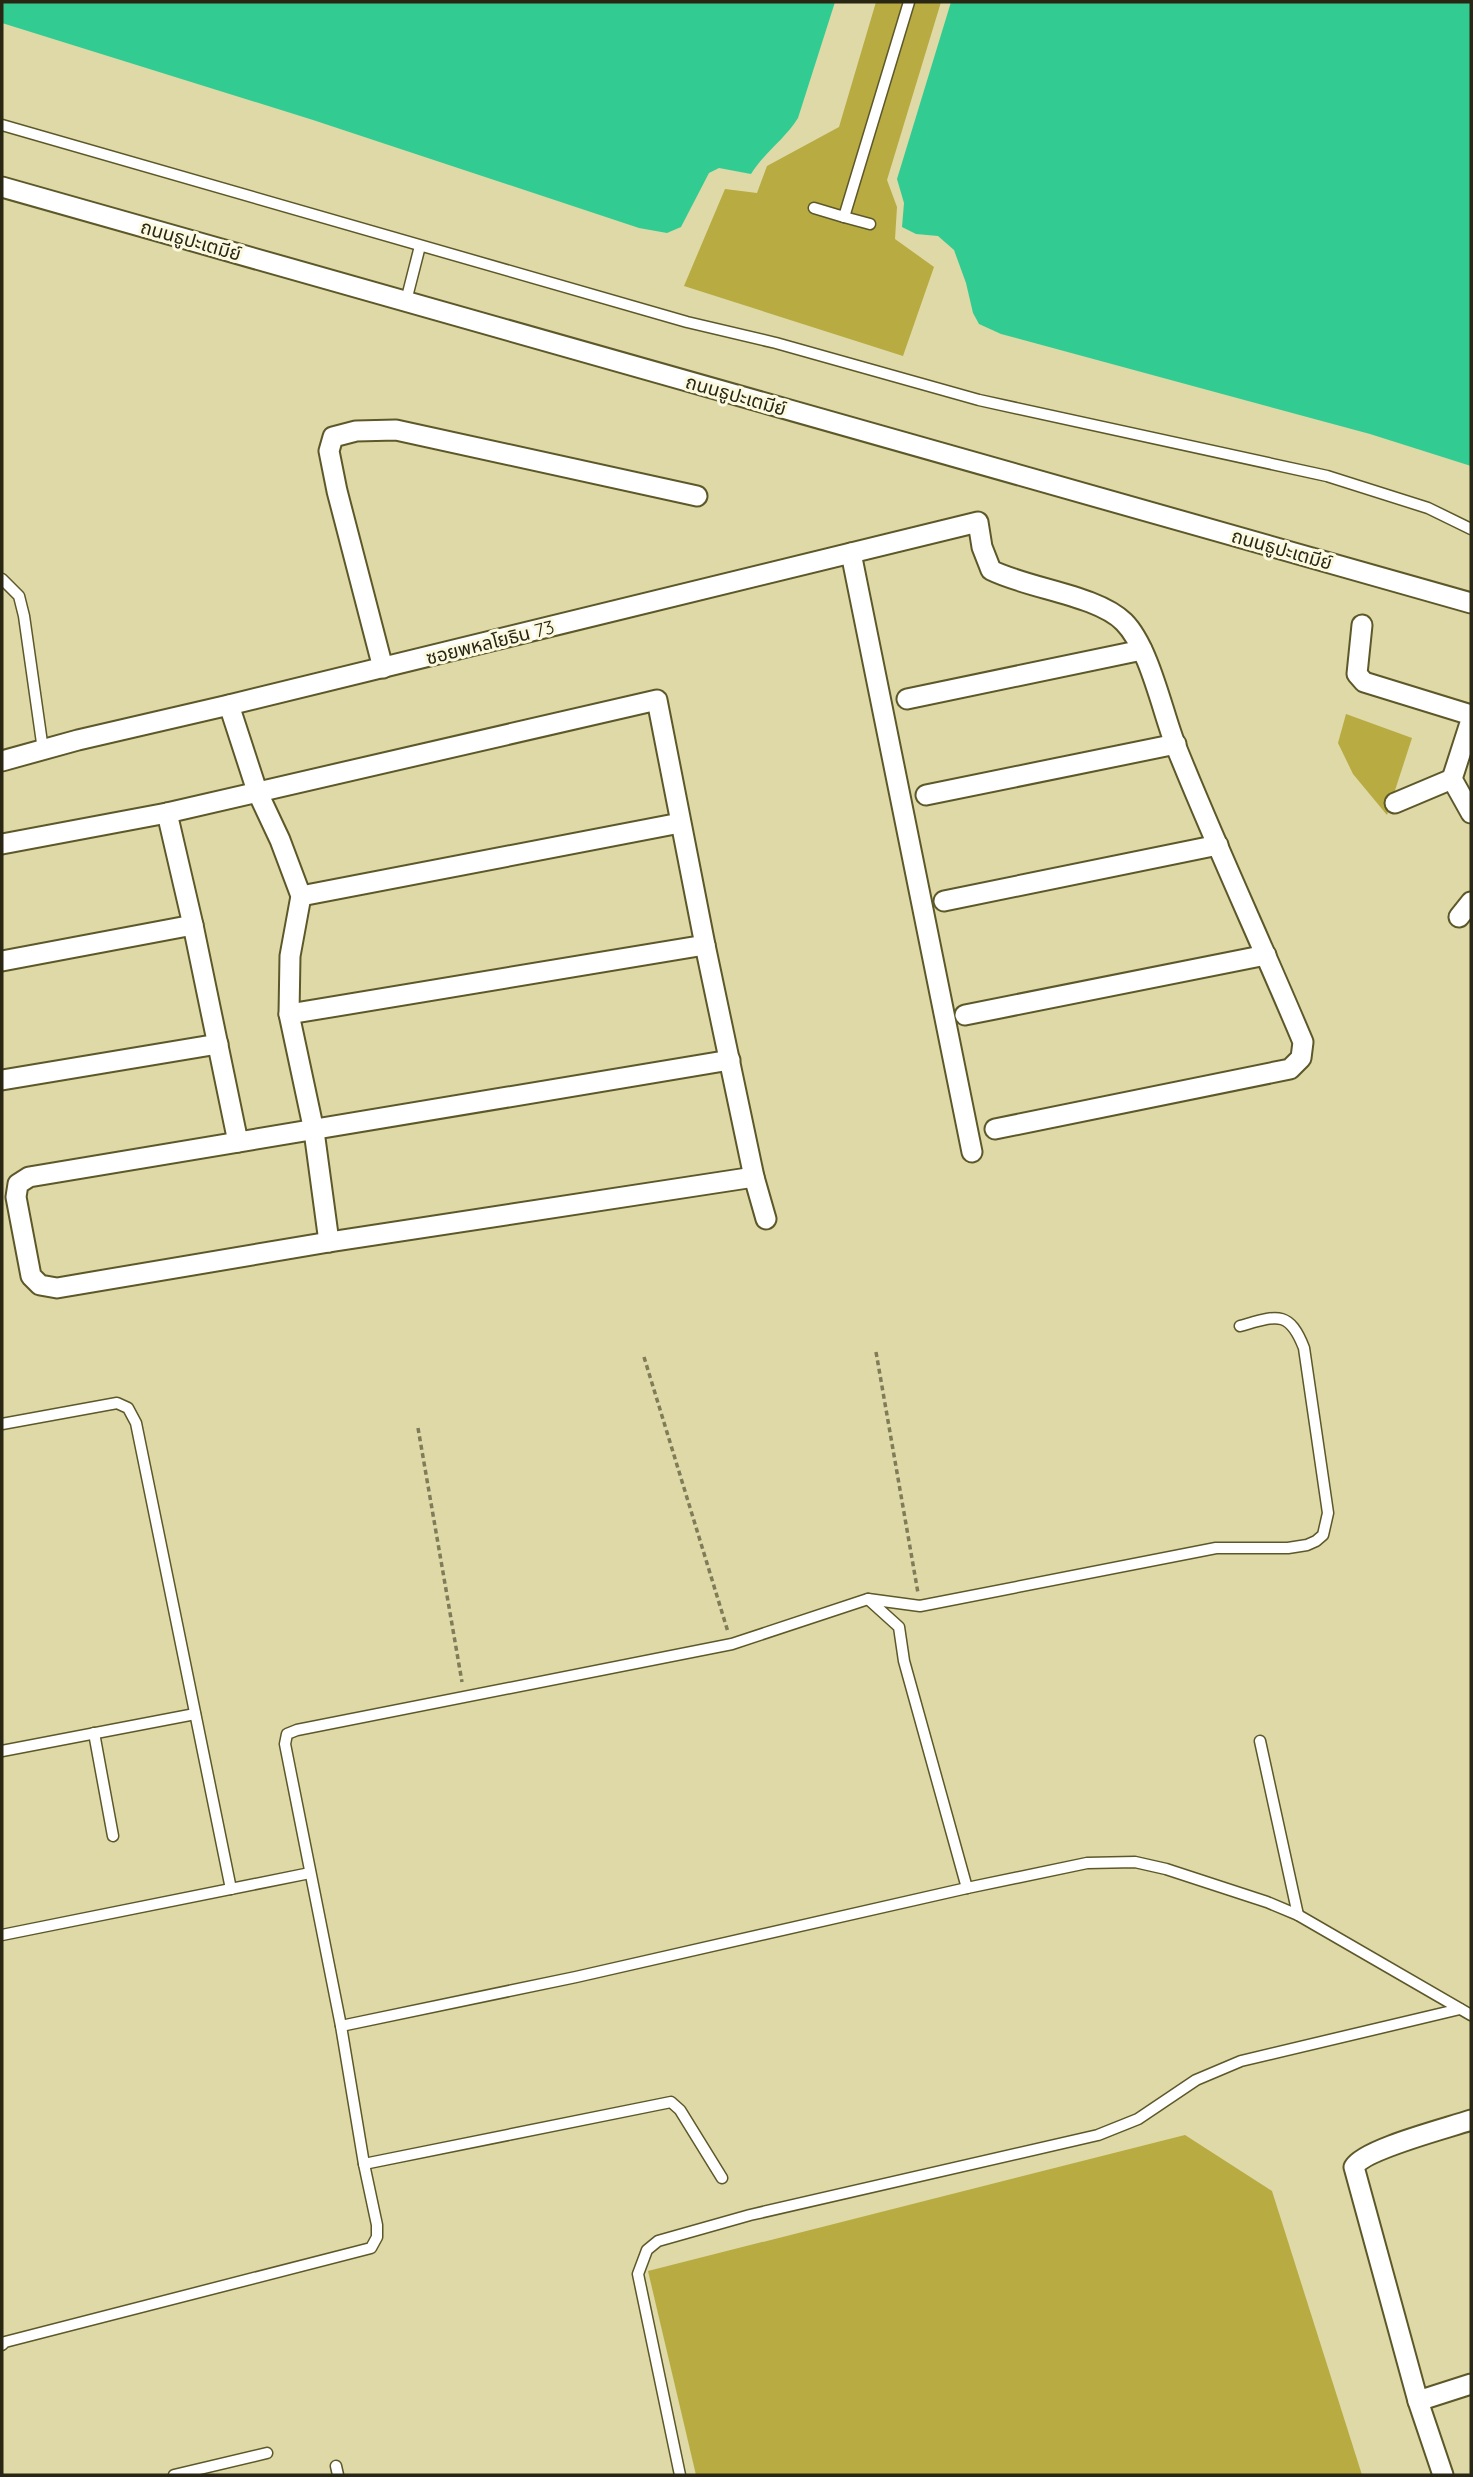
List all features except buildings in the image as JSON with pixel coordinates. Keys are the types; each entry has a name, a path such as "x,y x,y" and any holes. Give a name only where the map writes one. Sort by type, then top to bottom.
{"street":[{"name":"ถนนธูปะเตมีย์","path":"2,187 1471,603"},
{"path":"383,668 337,491 329,451 333,436 356,431 396,430 697,496"},
{"name":"ซอยพหลโยธิน 73","path":"2,761 978,522 982,547 992,570 1014,581 1106,607 1125,623 1142,650"},
{"path":"851,553 972,1152"},
{"path":"1362,625 1357,674 1364,682 1471,718 1452,779 1471,813"},
{"path":"907,699 1142,650 1175,744 1303,1042 1301,1058 1290,1069 995,1129"},
{"path":"2,844 167,813 657,700 705,945 754,1177 766,1219"},
{"path":"229,705 257,791 280,840 301,896 290,956 289,1014 314,1131 330,1242"},
{"path":"926,795 1175,744"},
{"path":"1395,803 1452,779"},
{"path":"167,813 194,925 237,1142"},
{"path":"301,896 680,823"},
{"path":"944,901 1218,845"},
{"path":"2,961 194,925"},
{"path":"289,1014 705,945"},
{"path":"965,1015 1266,955"},
{"path":"2,1080 218,1044"},
{"path":"730,1060 29,1177 18,1184 16,1197 31,1276 40,1285 57,1288 330,1242 754,1177"},
{"path":"1443,2475 1418,2401 1354,2167 1358,2160 1373,2152 1471,2120"},
{"path":"1418,2401 1471,2384"}],"lane":[{"path":"844,218 909,2"},
{"path":"2,125 687,322 979,400 1327,476 1428,508 1471,529"},
{"path":"814,208 870,224"},
{"path":"406,301 420,246"},
{"path":"2,579 19,596 24,616 43,750"},
{"path":"2,2345 5,2342 371,2248 377,2237 341,2026 285,1744 287,1734 464,1695 732,1644 868,1599 920,1606 1216,1548 1288,1548 1317,1541 1323,1535 1328,1513 1304,1348 1297,1328 1288,1321 1273,1319 1240,1326"},
{"path":"2,1424 117,1403 128,1408 136,1423 230,1889"},
{"path":"868,1599 899,1628 904,1661 967,1888"},
{"path":"2,1751 195,1714"},
{"path":"94,1733 113,1836"},
{"path":"1259,1741 1298,1914"},
{"path":"341,2026 576,1977 1087,1863 1135,1862 1166,1869 1298,1914 1471,2015"},
{"path":"2,1935 310,1873"},
{"path":"680,2475 638,2274 647,2250 658,2241 750,2214 1098,2135 1138,2119 1196,2080 1241,2061 1460,2010"},
{"path":"364,2164 671,2102 680,2110 722,2178"},
{"path":"174,2475 267,2453"}],"path":[{"path":"876,1353 920,1606"},
{"path":"644,1357 732,1644"},
{"path":"418,1428 464,1695"}],"shaded area":[{"path":"2,2 835,2 798,118 793,126 751,174 719,168 709,173 681,227 667,233 639,228 313,120 2,23"},
{"path":"876,2 941,2 887,180 897,207 895,239 934,267 903,356 684,286 725,189 757,193 767,166 839,127"},
{"path":"951,2 1471,2 1471,466 1370,434 1001,334 979,324 973,313 954,250 938,236 916,234 902,227 904,203 897,179"},
{"path":"1346,714 1412,738 1387,815 1353,774 1338,743"},
{"path":"1185,2135 1272,2191 1362,2475 696,2475 648,2271"}]}
